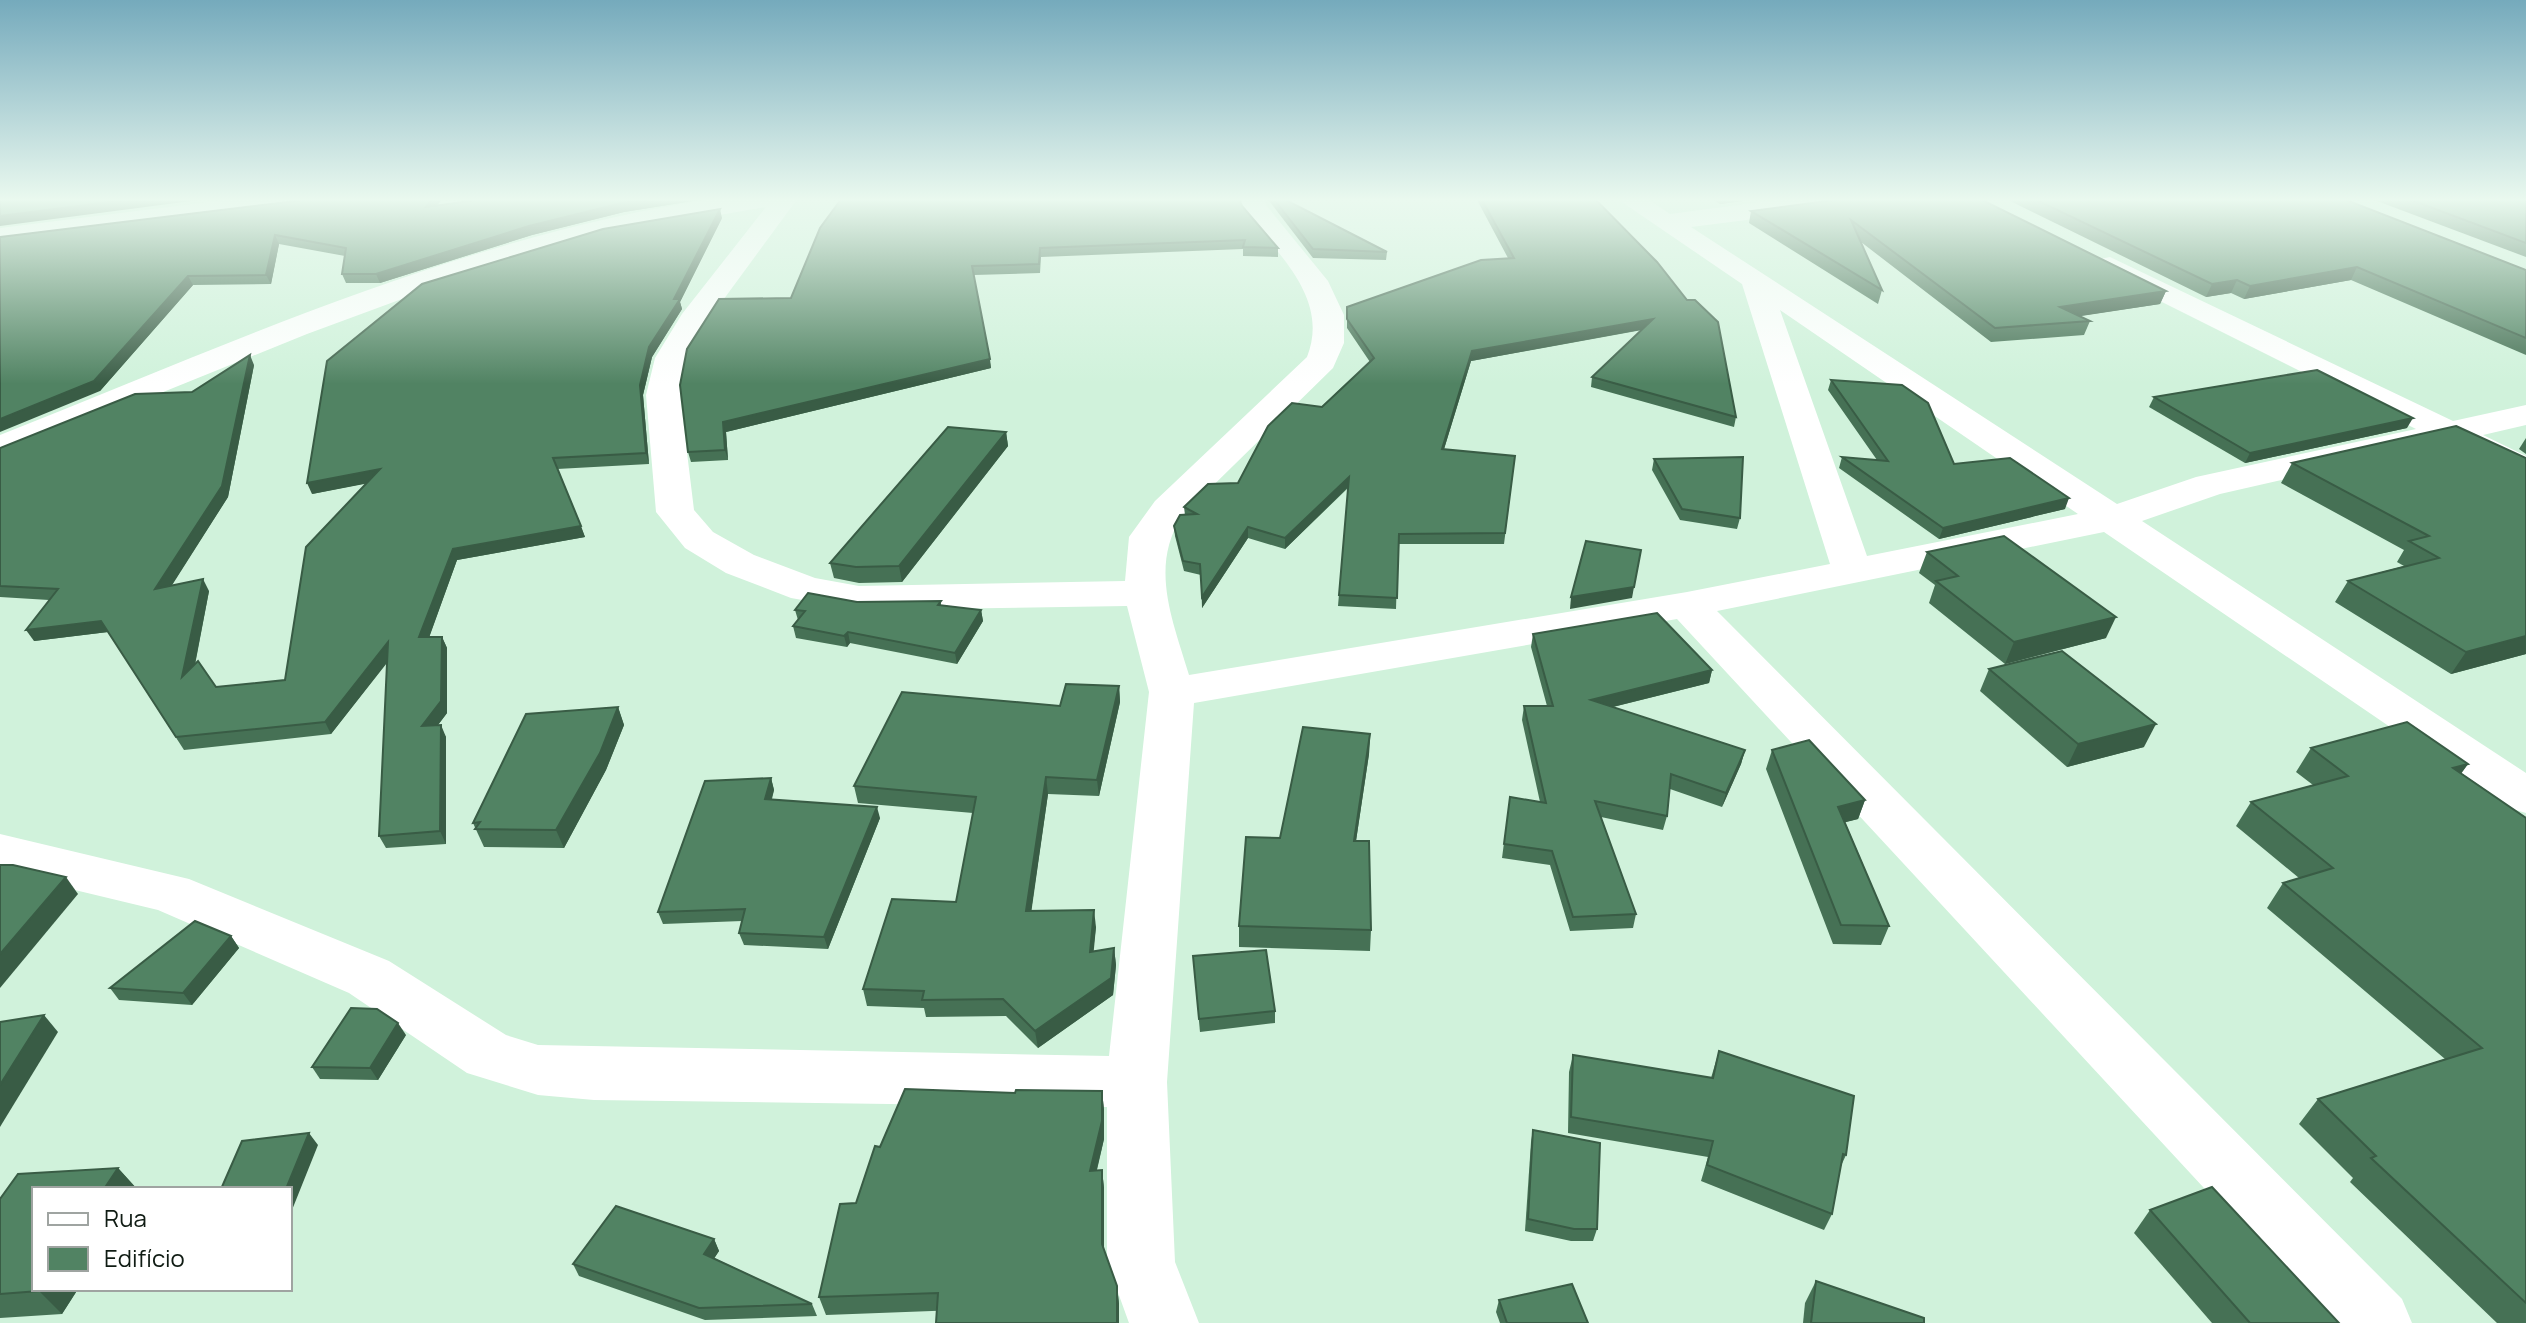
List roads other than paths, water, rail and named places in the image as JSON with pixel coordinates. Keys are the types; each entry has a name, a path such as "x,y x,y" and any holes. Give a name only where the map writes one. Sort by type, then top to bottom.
{"street":[{"path":"0,447 388,292 487,260"},
{"path":"730,260 671,358 663,395 675,512 699,540 740,564 793,584 859,598 1144,593"},
{"path":"1164,1323 1141,1262 1137,1082 1172,692 1144,593 1149,537 1168,509 1322,361 1331,334 1328,310 1299,260"},
{"path":"1724,260 2526,796"},
{"path":"2100,260 2526,470"},
{"path":"1755,280 1852,571"},
{"path":"1172,692 1687,605 2111,519 2209,485 2526,415"},
{"path":"1687,605 2377,1323"},
{"path":"0,853 170,893 369,977 488,1055 538,1070 594,1074 1137,1082"}]}
